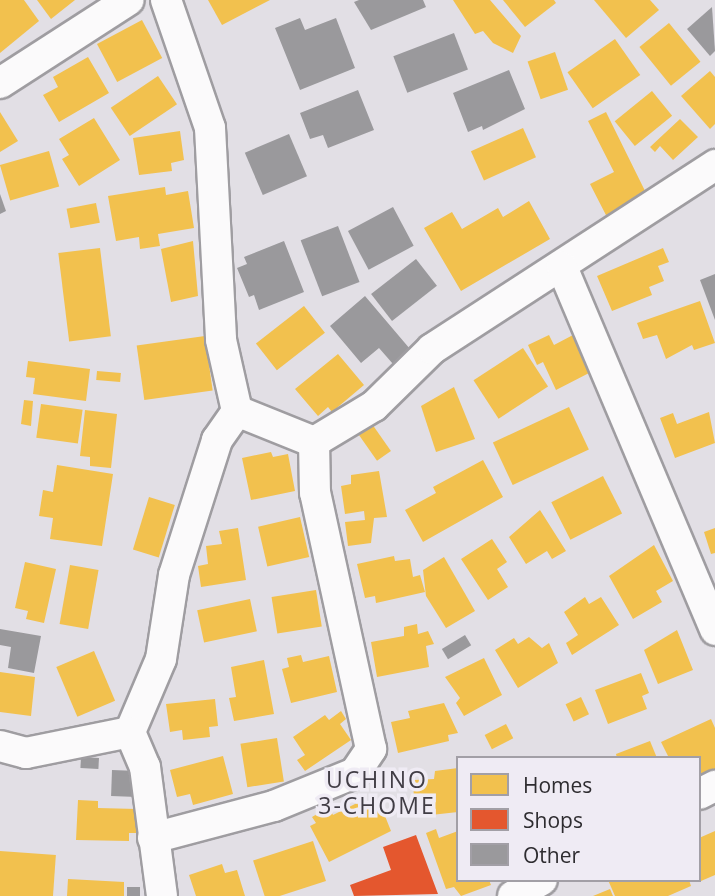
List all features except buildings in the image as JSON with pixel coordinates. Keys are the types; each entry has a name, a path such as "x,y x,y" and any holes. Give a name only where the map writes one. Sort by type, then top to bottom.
{"street":[{"path":"0,83 129,0"},
{"path":"162,896 145,767 130,732 161,659 174,575 216,440 237,411 221,340 210,128 166,0"},
{"path":"314,442 374,407 432,349 562,267 715,165"},
{"path":"562,267 715,631"},
{"path":"237,411 314,442"},
{"path":"153,838 274,806 344,778 355,773 371,749 315,493 314,442"},
{"path":"0,746 26,752 130,732"},
{"path":"513,896 538,882"}],"district":[{"name":"UCHINO 3-CHOME","path":"377,792"}]}
